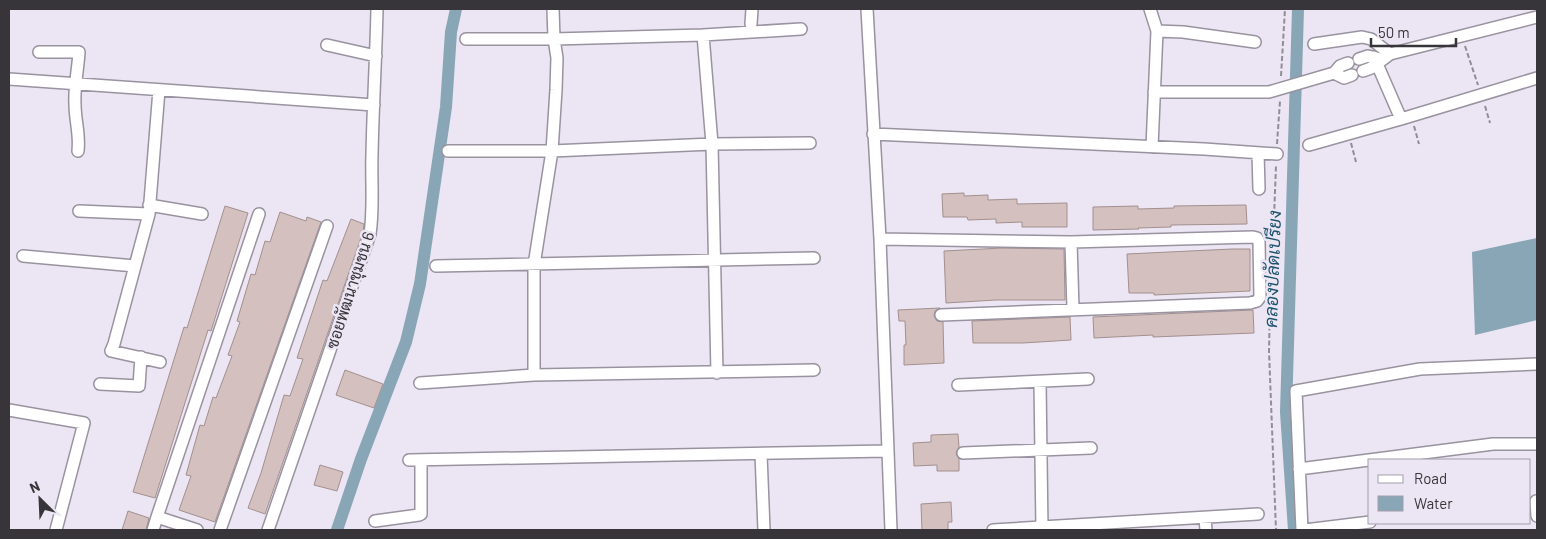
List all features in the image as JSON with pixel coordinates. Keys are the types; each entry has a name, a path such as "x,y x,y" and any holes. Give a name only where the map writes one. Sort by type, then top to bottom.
{"street":[{"name":"ซอยพัฒนาชุมชน 6","path":"268,530 370,234 377,9"},
{"path":"534,376 534,265 552,151 556,90 557,58 553,9"},
{"path":"751,24 752,9"},
{"path":"867,9 880,239 891,530"},
{"path":"1150,9 1157,31 1152,147"},
{"path":"1334,73 1344,78 1381,59 1537,17"},
{"path":"466,39 554,39 801,29"},
{"path":"1157,31 1183,32 1255,42"},
{"path":"703,34 712,144 717,373"},
{"path":"1314,44 1362,37 1371,39 1381,59 1388,87 1406,118"},
{"path":"327,45 376,56"},
{"path":"39,52 79,52 75,102 80,137 78,151"},
{"path":"1154,92 1274,93 1334,73 1340,66 1368,56 1381,59"},
{"path":"1309,145 1537,78"},
{"path":"9,79 374,105"},
{"path":"159,90 149,210 111,351 160,362"},
{"path":"873,134 1277,154"},
{"path":"448,151 552,151 712,144 810,143"},
{"path":"1258,153 1259,189"},
{"path":"79,211 149,210 202,214"},
{"path":"153,530 259,214"},
{"path":"220,530 327,226"},
{"path":"880,239 1071,242 1253,237 1257,238 1259,242 1260,297 1250,303 941,315"},
{"path":"1071,242 1073,310"},
{"path":"23,256 135,266"},
{"path":"436,266 814,258"},
{"path":"100,384 139,386 140,357"},
{"path":"1368,522 1303,530 1296,390 1420,369 1535,364"},
{"path":"420,383 534,376 814,370"},
{"path":"958,385 1088,379"},
{"path":"1040,382 1042,528"},
{"path":"9,410 84,423 56,530"},
{"path":"1377,459 1493,444 1537,444"},
{"path":"963,453 1091,448"},
{"path":"375,521 421,514 415,460 887,451"},
{"path":"761,454 764,530"},
{"path":"1299,469 1368,460"},
{"path":"1534,501 1537,516"},
{"path":"993,530 1258,514"},
{"path":"157,517 197,530"},
{"path":"1205,518 1206,530"}],"path":[{"path":"1281,76 1285,9"},
{"path":"1462,37 1490,123"},
{"path":"1272,277 1277,154 1274,93"},
{"path":"1406,118 1419,144"},
{"path":"1348,134 1356,162"},
{"path":"1271,295 1269,351 1276,530"}],"water":[{"path":"1537,238 1537,320 1475,335 1472,252"}],"building":[{"path":"964,193 964,196 988,195 988,200 1017,199 1017,204 1067,203 1067,227 1022,227 1022,222 996,223 996,219 968,220 967,217 943,217 942,194"},
{"path":"1246,205 1247,224 1171,225 1171,227 1093,230 1093,207 1138,206 1138,209 1174,208 1174,206"},
{"path":"225,206 248,213 211,331 208,330 155,498 133,492 184,327 187,328"},
{"path":"280,212 306,221 307,217 321,222 215,522 179,510 191,476 186,475 200,425 204,426 213,397 216,398 232,356 228,355 240,322 237,321 251,274 255,275 265,241 270,242"},
{"path":"351,219 364,224 363,232 265,514 248,508 261,473 284,395 290,396 303,359 297,358 323,280 327,281"},
{"path":"1002,248 1064,249 1065,300 996,300 946,303 944,251"},
{"path":"1250,249 1250,291 1154,295 1154,293 1129,293 1127,254"},
{"path":"940,308 935,311 934,316 937,321 943,322 944,363 904,365 904,345 906,345 905,321 899,321 898,310"},
{"path":"1253,310 1254,333 1094,338 1093,317"},
{"path":"1070,317 1071,340 1023,343 973,343 972,321"},
{"path":"345,370 383,384 374,408 336,395"},
{"path":"958,434 959,447 956,453 959,459 959,471 937,471 937,465 914,466 913,443 931,442 931,435"},
{"path":"320,465 343,472 337,491 314,485"},
{"path":"951,502 952,522 948,522 948,530 922,530 921,504"},
{"path":"128,511 149,518 146,530 122,530"}],"waterway":[{"path":"337,530 361,459 406,342 420,284 446,107 451,32 456,9"},
{"name":"คลองปลัดเปรียง","path":"1294,530 1286,412 1298,9"}]}
